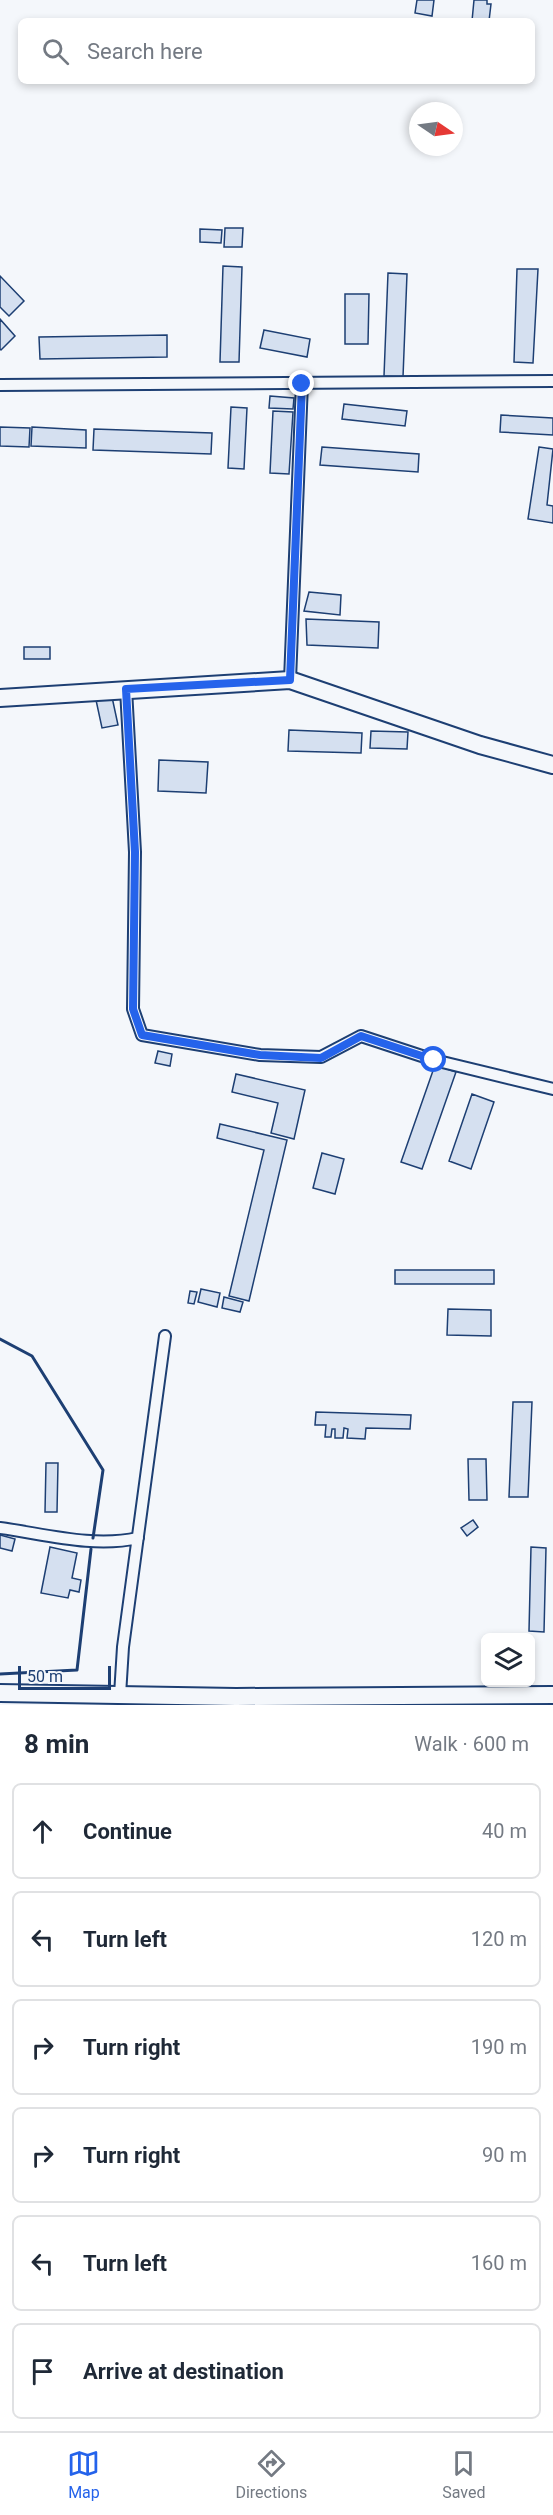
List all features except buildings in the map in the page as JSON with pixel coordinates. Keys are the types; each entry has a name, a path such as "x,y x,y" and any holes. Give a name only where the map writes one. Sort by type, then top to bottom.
{"main road":[{"path":"0,698 290,680 480,745 553,765"},
{"path":"0,1693 268,1698 553,1695"}],"street":[{"path":"0,385 553,381"},
{"path":"290,680 302,384"},
{"path":"126,689 135,852 133,1009 142,1035 260,1055 321,1058 361,1036 434,1060 553,1089"},
{"path":"120,1695 123,1647 165,1336"},
{"path":"0,1528 93,1541 121,1542 138,1538"}],"wall":[{"path":"0,1339 32,1356 103,1470 93,1538"},
{"path":"0,1674 77,1670 91,1549"}],"route":[{"path":"302,384 290,680 126,689 135,852 133,1009 142,1035 260,1055 321,1058 361,1036 434,1060"}]}
